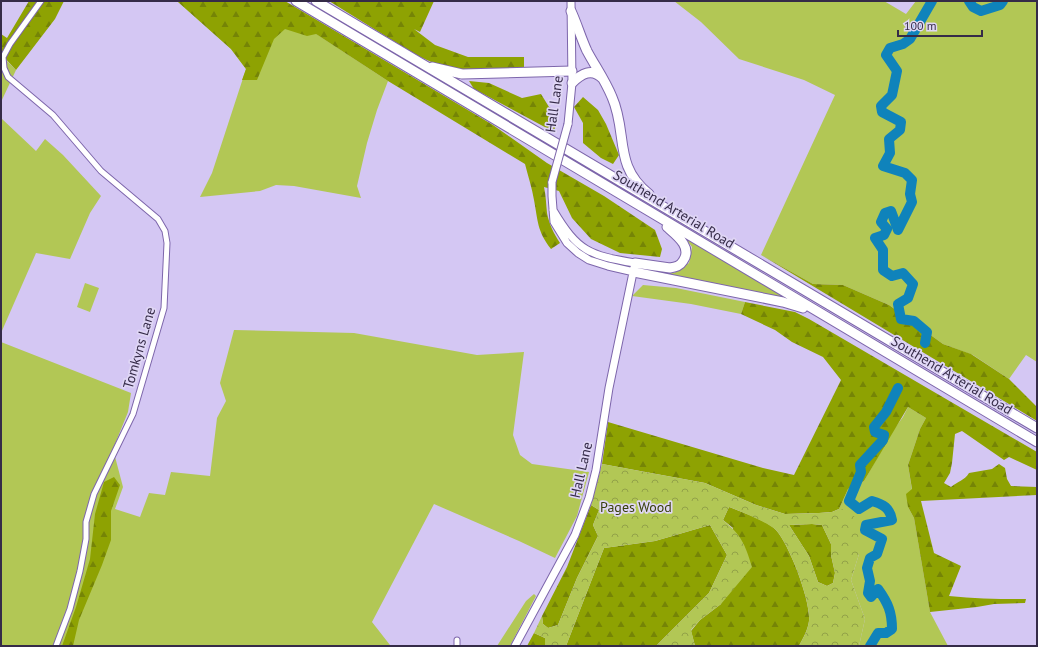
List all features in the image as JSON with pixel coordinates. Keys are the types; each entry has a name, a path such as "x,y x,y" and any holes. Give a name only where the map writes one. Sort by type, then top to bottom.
{"highway":[{"name":"Southend Arterial Road","path":"296,1 1037,442"},
{"name":"Southend Arterial Road","path":"316,1 1037,428"},
{"path":"571,11 587,50 613,97 618,112 622,133 623,151 630,173 638,185 674,214"},
{"path":"420,63 462,74 572,71"},
{"path":"572,83 580,75 590,73 598,75 605,82"},
{"path":"615,190 674,233 680,239 686,250 685,259 675,267 634,268"},
{"path":"634,268 799,306 825,316"}],"street":[{"name":"Tomkyns Lane","path":"41,1 10,44 3,57 4,68 8,77 53,115 101,171 158,219 165,230 167,243 164,308 133,414 94,494 86,522 86,539 80,571 70,609 56,646"},
{"name":"Hall Lane","path":"571,1 572,83 568,124 552,182 551,190 554,222 563,238 572,248 589,260 618,269 634,268"},
{"name":"Hall Lane","path":"553,210 570,235 586,250 634,268"},
{"name":"Hall Lane","path":"515,646 575,535 589,498 596,470 609,388 634,268"},
{"path":"618,269 626,275 631,285"},
{"path":"457,640 457,646"}],"green space":[{"path":"29,1 64,1 55,19 16,70 1,54 1,34 7,38"},
{"path":"177,1 266,1 388,81 367,143 357,186 361,198 294,186 276,185 260,191 200,197 212,173 246,69 231,49"},
{"path":"177,1 285,1 493,125 547,163 604,196 655,230 662,249 660,257 620,253 591,239 572,218 559,191 544,187 548,217 552,229 560,243 551,249 546,243 539,226 525,164 388,81 316,34 307,36 285,29 274,39 257,80 242,80 246,69 231,49"},
{"path":"329,1 434,1 420,32 414,29 435,45 468,57 524,57 524,70 466,70 440,66 416,55"},
{"path":"674,1 884,1 906,14 916,1 1037,1 1037,362 1026,355 1009,379 973,355 943,344 889,305 843,285 813,284 761,255 835,95 804,80 739,59 701,22"},
{"path":"1,55 16,70 1,102"},
{"path":"469,81 489,83 522,98 541,94 549,107 559,112 554,132 474,89"},
{"path":"583,97 598,110 606,124 619,155 613,164 601,158 583,143 583,123 574,107"},
{"path":"1,118 36,151 45,139 63,155 101,196 90,213 70,259 36,253 1,333"},
{"path":"683,235 791,301 656,274 674,273 689,263 692,247"},
{"path":"761,255 813,284 843,285 889,305 943,344 971,354 1009,379 1037,407 1037,421"},
{"path":"85,283 99,288 90,312 77,307"},
{"path":"643,285 676,288 745,302 741,314 691,304 632,296"},
{"path":"745,302 795,312 809,319 1037,452 1037,470 1009,457 1004,460 962,431 955,434 950,473 944,483 951,487 969,473 992,469 999,464 1005,468 1007,479 1011,486 1037,487 1037,495 921,501 934,553 961,566 949,596 1026,599 1025,603 994,604 930,612 914,518 908,507 906,494 912,489 908,465 920,429 926,418 908,407 864,481 848,489 839,509 832,512 785,514 756,505 705,483 602,464 608,422 763,468 794,475 841,380 823,357 792,342 775,330 741,314"},
{"path":"234,330 354,333 477,355 524,352 513,435 520,455 532,464 589,472 577,516 555,558 434,504 372,622 390,646 1,646 1,342 131,393 128,412 113,449 123,487 115,509 140,517 149,493 165,495 171,472 210,476 217,418 226,401 220,383"},
{"path":"908,407 926,418 920,429 908,465 912,490 908,507 914,518 930,612 948,646 859,646 865,619 851,580 859,554 846,509 839,509 848,489 864,481"},
{"name":"Pages Wood","path":"602,464 705,483 756,505 785,514 832,512 839,509 846,509 858,520 859,554 851,580 865,619 859,646 799,646 808,628 809,612 803,587 787,547 776,530 772,527 754,517 729,507 723,520 739,536 752,567 721,604 700,620 691,630 695,646 656,646 709,593 727,555 710,525 655,541 604,548 566,646 545,646 545,638 534,633 542,616 543,624 548,628 558,625 577,578 598,536 593,525 599,510 591,505","holes":["789,525 822,525 831,544 831,555 835,573 833,583 827,586 818,582 809,556"]},
{"path":"114,477 120,485 111,511 111,540 79,620 73,646 62,646 76,607 90,559 95,514 104,482"},
{"path":"591,505 599,510 593,525 598,536 577,578 558,625 548,628 543,624 542,616 567,567"},
{"path":"729,507 754,517 772,527 776,530 787,547 803,587 809,612 808,628 799,646 695,646 691,631 700,620 721,604 733,528 723,520"},
{"path":"710,525 727,555 709,593 656,646 566,646 604,548 655,541"},
{"path":"789,525 822,525 831,544 831,555 835,573 833,583 827,586 818,582 809,556"},
{"path":"534,594 536,596 510,646 497,646 526,601"},
{"path":"534,633 545,638 545,646 527,646"}],"waterway":[{"path":"925,343 927,332 914,321 901,319 898,304 908,298 913,284 903,273 892,276 883,270 883,250 875,238 884,235 887,229 881,222 885,213 891,211 898,230 912,202 910,194 912,180 905,173 883,166 890,153 889,139 900,130 901,122 882,112 881,106 892,95 897,71 886,55 890,48 903,44 910,39 932,1"},
{"path":"969,1 973,7 981,11 1000,5 1003,1"},
{"path":"870,646 878,633 886,633 892,629 892,623 889,608 878,589 871,597 868,593 870,581 867,568 870,558 877,554 882,539 865,530 866,525 892,520 890,512 879,504 872,501 859,509 849,501 861,472 860,465 883,440 884,435 875,432 874,427 886,412 898,388"}]}
